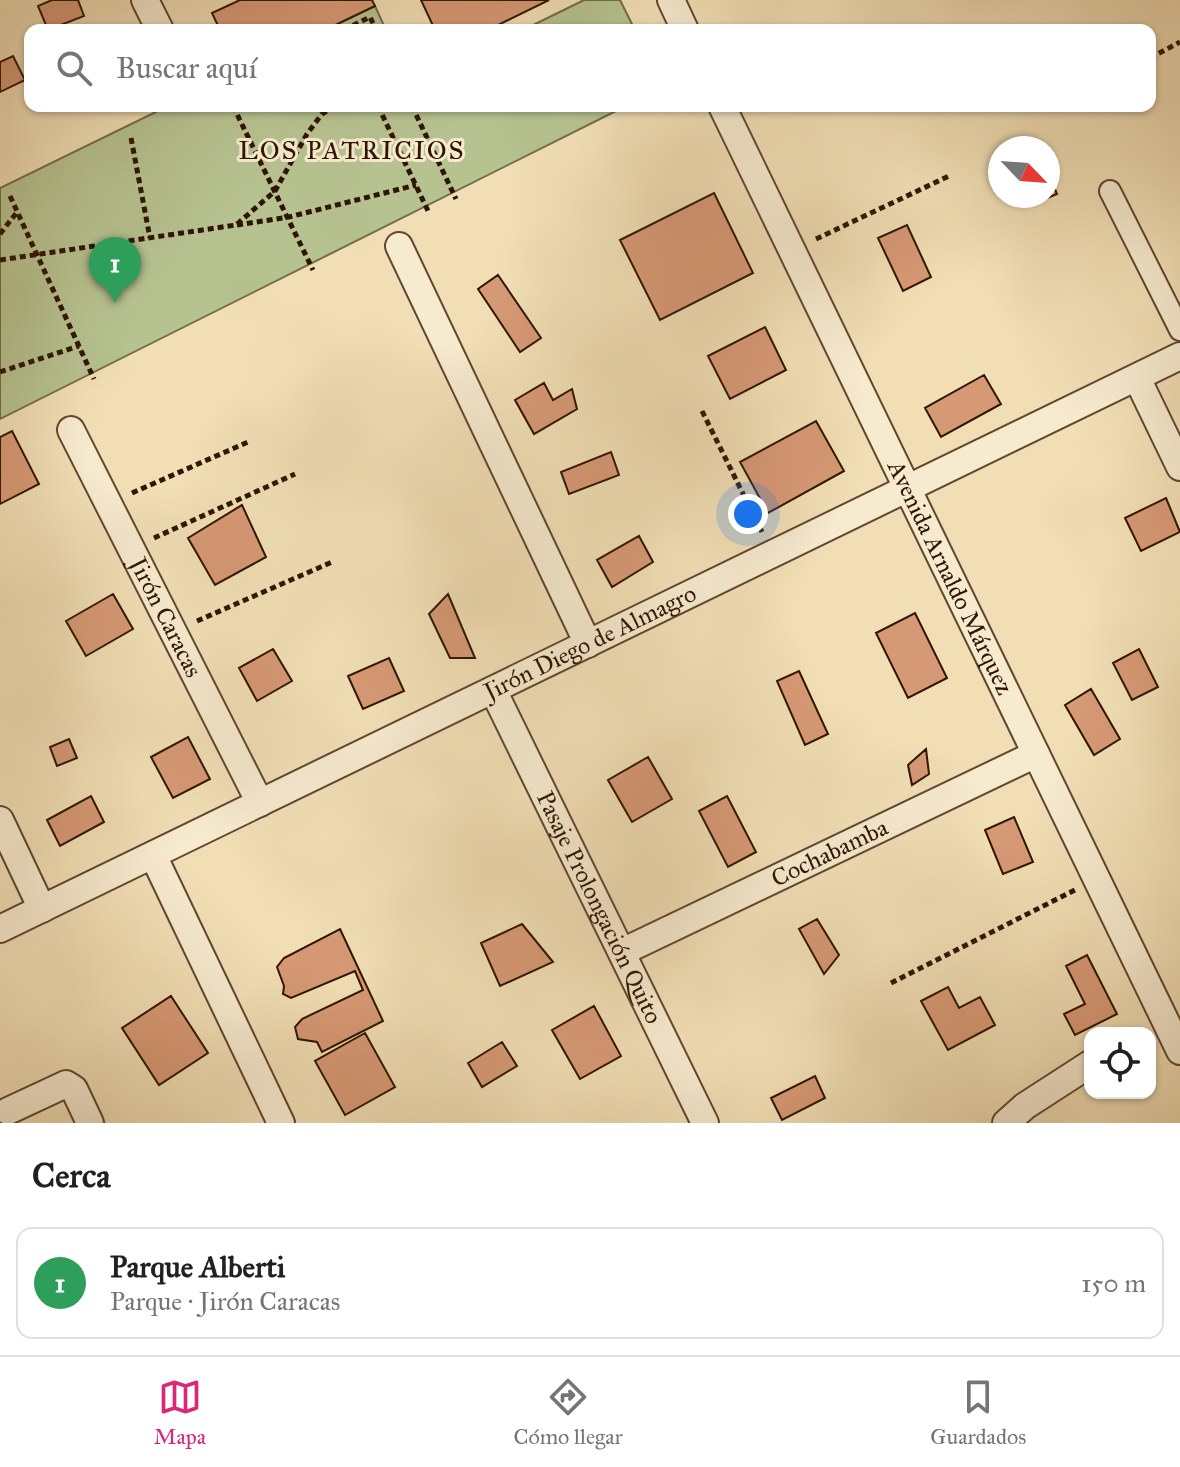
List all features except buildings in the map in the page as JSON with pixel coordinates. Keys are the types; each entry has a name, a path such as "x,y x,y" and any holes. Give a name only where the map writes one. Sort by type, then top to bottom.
{"street":[{"path":"145,0 157,24"},
{"path":"671,0 682,24"},
{"name":"Avenida Arnaldo Márquez","path":"725,112 1097,879 1163,1023 1180,1051"},
{"path":"1110,191 1180,330"},
{"path":"399,246 588,644"},
{"name":"Jirón Diego de Almagro","path":"0,929 1180,356"},
{"path":"1137,378 1180,467"},
{"name":"Jirón Caracas","path":"71,430 260,803"},
{"name":"Pasaje Prolongación Quito","path":"493,690 705,1123"},
{"name":"Cochabamba","path":"622,952 1036,754"},
{"path":"0,820 42,909"},
{"path":"153,855 277,1121"},
{"path":"1006,1123 1025,1106 1084,1068"},
{"path":"8,1111 66,1084 74,1089 90,1123"}],"path":[{"path":"356,24 370,17 373,24"},
{"path":"1156,55 1180,42"},
{"path":"236,112 313,270"},
{"path":"236,225 275,191 307,134 325,112"},
{"path":"381,112 429,213"},
{"path":"415,112 456,199"},
{"path":"131,138 150,238"},
{"path":"792,250 949,176"},
{"path":"0,260 289,217 416,185"},
{"path":"10,196 94,379"},
{"path":"0,234 17,212"},
{"path":"0,372 79,346"},
{"path":"702,411 772,554"},
{"path":"107,503 248,442"},
{"path":"131,548 295,474"},
{"path":"173,632 332,562"},
{"path":"891,983 1097,879"}],"green space":[{"path":"584,0 620,0 632,24 535,24"},
{"path":"375,6 383,24 338,24"},
{"path":"156,112 614,112 0,419 0,188"}],"place":[{"name":"Parque Alberti","path":"115,303"}],"district":[{"name":"LOS PATRICIOS","path":"352,150"}]}
